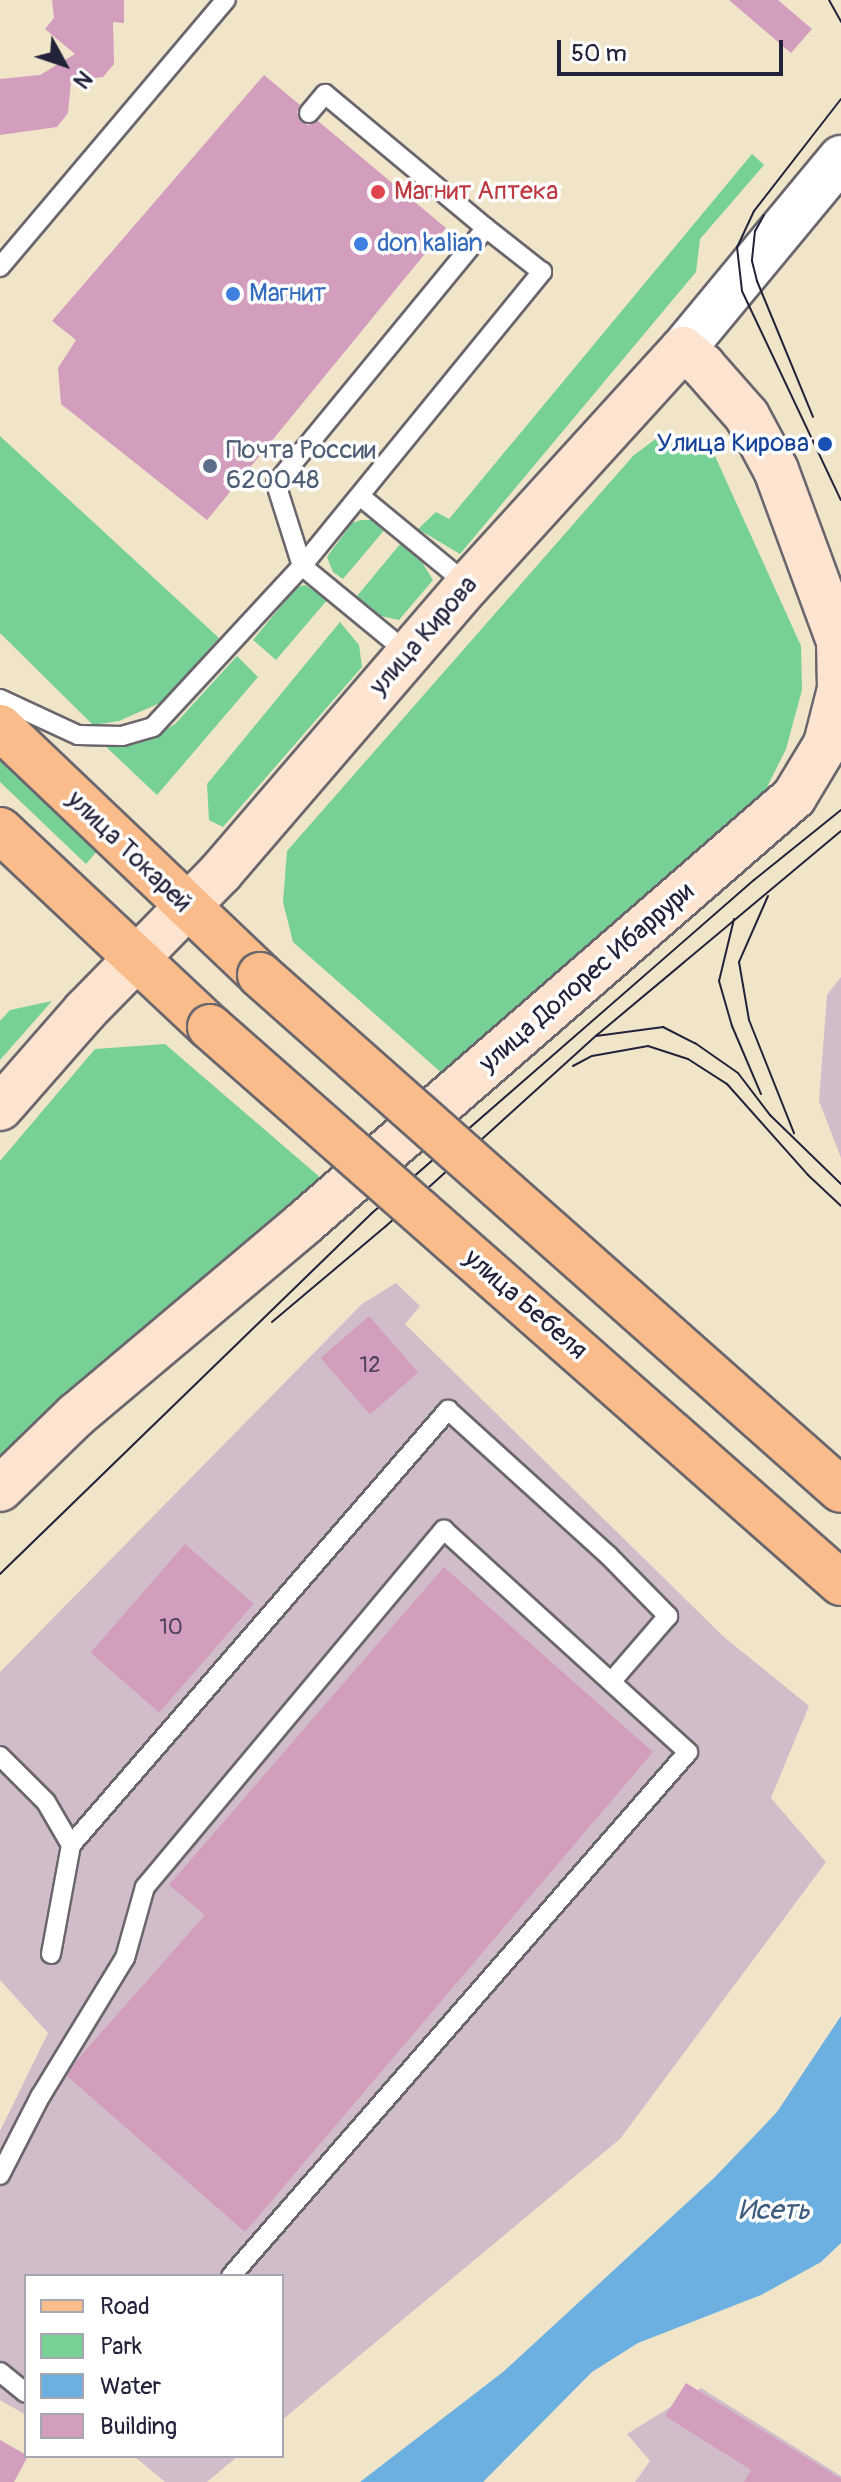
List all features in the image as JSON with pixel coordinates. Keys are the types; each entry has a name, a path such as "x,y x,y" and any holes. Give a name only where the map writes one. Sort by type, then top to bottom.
{"main road":[{"name":"улица Кирова","path":"0,1108 187,907 468,585 683,349"},
{"name":"улица Долорес Ибаррури","path":"0,1489 76,1415 303,1224 794,797 826,744 841,689 840,641 776,470 747,416 683,349"},
{"name":"улица Токарей","path":"0,727 260,975 841,1490"},
{"path":"0,830 136,959"},
{"name":"улица Бебеля","path":"136,959 841,1583"}],"street":[{"name":"улица Кирова","path":"683,349 841,158"}],"lane":[{"path":"0,267 226,0"},
{"path":"0,699 78,735 122,736 153,727 302,566 542,272 325,94 309,113"},
{"path":"409,654 302,566 276,484 486,228"},
{"path":"360,496 468,585"},
{"path":"51,1954 71,1845 448,1410 608,1555 668,1616 611,1682"},
{"path":"0,2175 40,2097 125,1958 145,1887 444,1530 688,1752 233,2274"},
{"path":"0,1756 46,1802 71,1845"},
{"path":"0,2372 24,2391"}],"shaded area":[{"path":"841,977 841,1158 819,1101 827,995"},
{"path":"396,1283 420,1306 405,1324 724,1637 809,1706 771,1798 826,1862 620,2139 284,2418 284,2274 24,2274 24,2414 0,2400 0,2131 48,2033 0,1980 0,1672 362,1304"},
{"path":"701,2388 841,2476 841,2482 635,2482 650,2461 627,2434"},
{"path":"136,2458 236,2458 207,2482 165,2482"}],"green space":[{"path":"752,154 764,165 700,239 696,272 460,554 418,529 436,512 449,519"},
{"path":"0,436 219,638 162,702 119,721 93,725 0,633"},
{"path":"658,437 691,437 715,456 801,646 802,690 786,749 763,795 444,1075 293,942 283,902 287,851 633,456"},
{"path":"372,520 386,528 343,579 333,572 327,557 352,523"},
{"path":"401,543 420,559 433,580 399,620 381,616 357,596"},
{"path":"305,585 328,599 276,660 253,640 297,587"},
{"path":"340,622 359,645 362,667 223,827 209,820 207,784"},
{"path":"237,656 258,677 157,795 103,744 154,737 175,724"},
{"path":"0,759 98,850 86,864 0,782"},
{"path":"52,1001 0,1060 0,1021 10,1010"},
{"path":"165,1044 322,1179 0,1465 0,1161 95,1049"}],"water":[{"name":"Исеть","path":"841,2016 841,2243 821,2262 761,2295 638,2343 592,2372 483,2482 360,2482 503,2372 715,2177 777,2112"}],"building":[{"path":"52,0 124,0 124,23 113,22 114,64 103,77 71,81 68,113 57,127 0,135 0,79 40,75 75,54 45,29 54,18"},
{"path":"729,0 778,0 812,29 791,53"},
{"name":"Магнит","path":"264,75 300,105 297,112 301,122 308,125 318,121 446,228 207,520 61,404 58,368 76,340 52,321"},
{"path":"369,1316 418,1373 370,1415 321,1358"},
{"path":"185,1544 254,1604 159,1712 91,1653"},
{"path":"444,1567 653,1752 245,2232 67,2076 77,2060 205,1915 169,1885"},
{"path":"686,2383 841,2479 841,2482 744,2482 751,2470 665,2416"},
{"path":"0,2440 27,2458 14,2482 0,2482"}],"tram line":[{"path":"829,0 841,22"},
{"path":"841,99 754,211 737,247 742,291 841,500"},
{"path":"764,215 755,231 752,261 757,281 813,417"},
{"path":"0,1574 372,1213 754,880 841,810"},
{"path":"272,1322 386,1226 597,1035 841,831"},
{"path":"768,896 739,962 749,1020 794,1133"},
{"path":"734,919 719,981 732,1026 761,1094"},
{"path":"596,1036 663,1027 695,1043 738,1073 770,1115 841,1184"},
{"path":"573,1066 592,1056 648,1046 688,1059 727,1084 808,1175 841,1206"}],"place":[{"name":"Магнит Аптека","path":"378,192"},
{"name":"don kalian","path":"361,244"},
{"name":"Магнит","path":"233,294"},
{"name":"Улица Кирова","path":"825,444"},
{"name":"Почта России 620048","path":"210,466"}]}
